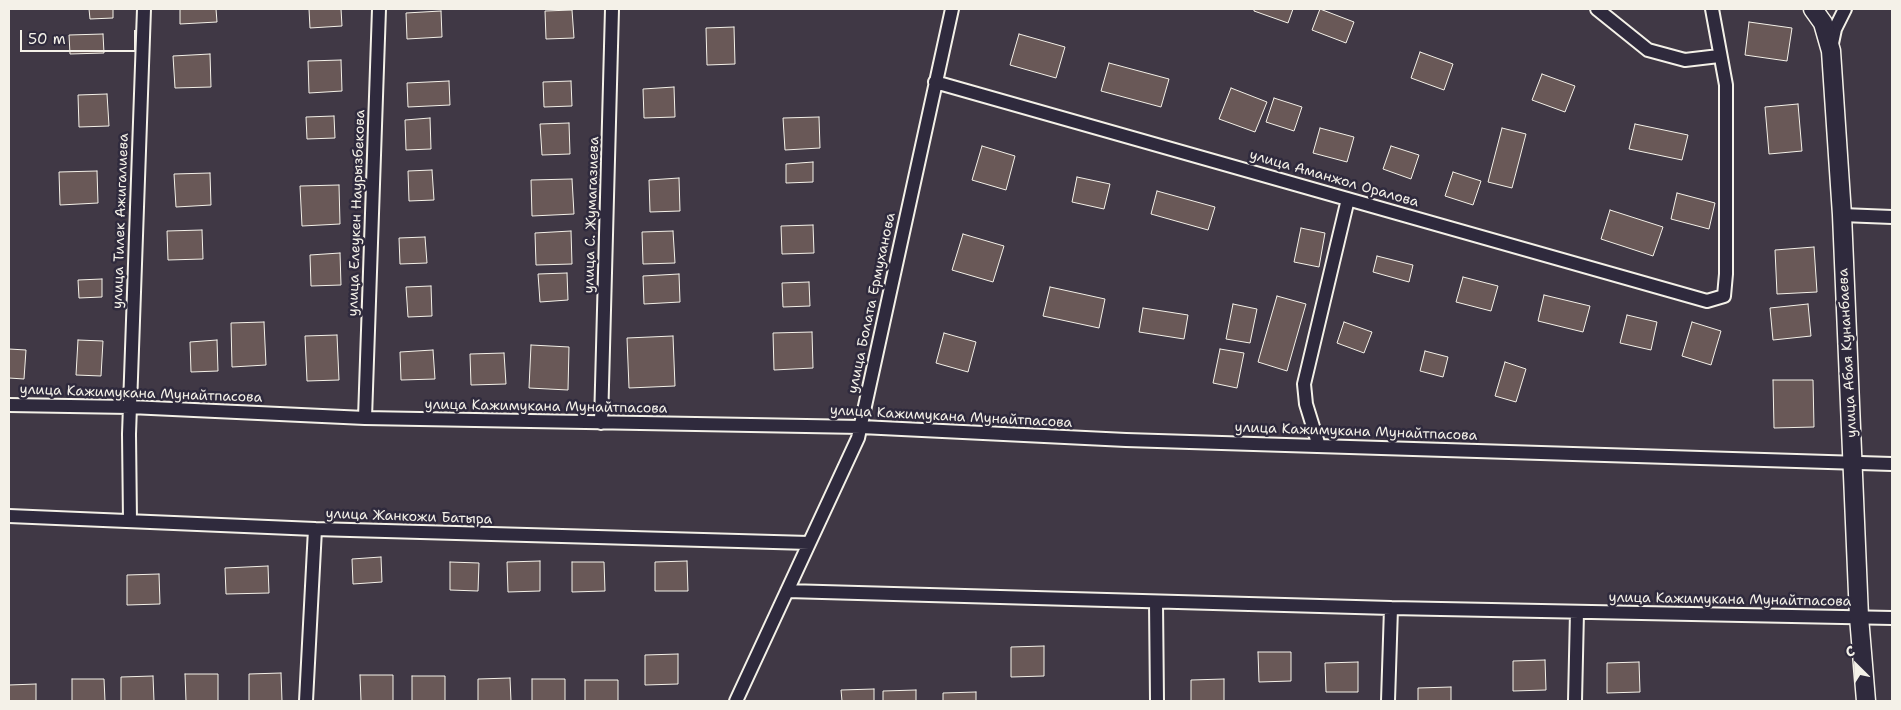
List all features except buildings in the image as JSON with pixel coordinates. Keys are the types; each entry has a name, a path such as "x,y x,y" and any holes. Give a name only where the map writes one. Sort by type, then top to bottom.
{"street":[{"name":"улица Тилек Ажигалиева","path":"130,521 129,434 144,9"},
{"name":"улица Елеукен Наурызбекова","path":"365,418 378,9"},
{"name":"улица С. Жумагазиева","path":"601,423 612,9"},
{"name":"улица Болата Ермуханова","path":"736,701 858,438 952,9"},
{"path":"1597,9 1648,50 1685,60 1719,56 1712,9"},
{"name":"улица Абая Кунанбаева","path":"1813,9 1824,23 1831,51 1842,216 1859,617 1866,701"},
{"path":"1831,51 1835,29 1845,9"},
{"name":"улица Аманжол Оралова","path":"935,82 1707,301 1724,296 1726,274 1726,85 1719,56"},
{"path":"1319,446 1306,404 1304,384 1348,199"},
{"path":"1842,216 1892,217"},
{"name":"улица Кажимукана Мунайтпасова","path":"9,405 130,407 365,418 861,427 1126,440 1892,464"},
{"name":"улица Жанкожи Батыра","path":"9,516 315,529 810,543"},
{"path":"306,701 315,529"},
{"name":"улица Кажимукана Мунайтпасова","path":"787,591 1156,603 1892,618"},
{"path":"1156,603 1157,701"},
{"path":"1388,701 1391,608"},
{"path":"1575,701 1577,612"}]}
